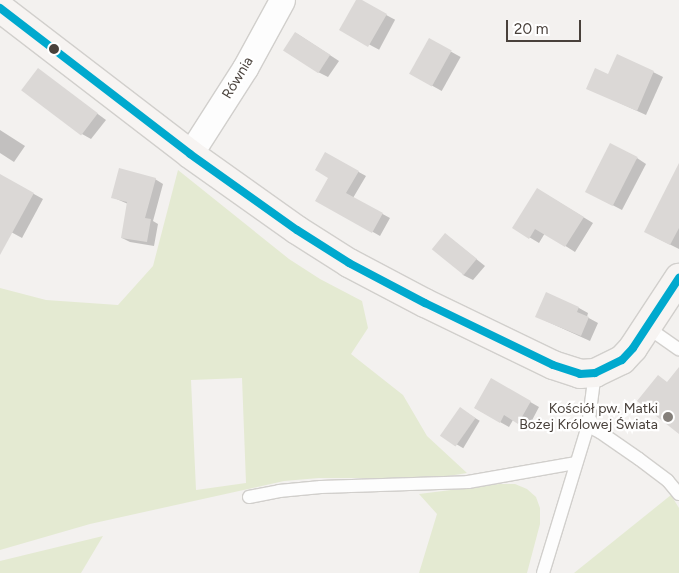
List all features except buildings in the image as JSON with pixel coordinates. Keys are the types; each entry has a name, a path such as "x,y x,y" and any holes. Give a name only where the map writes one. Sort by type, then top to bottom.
{"street":[{"name":"Równia","path":"190,154 245,68 282,0"},
{"path":"0,8 190,154 297,230 349,263 424,303 553,365 580,374 595,373 622,360 633,348 679,278"}],"lane":[{"path":"647,327 679,348"},
{"path":"543,573 588,426 595,373"},
{"path":"588,426 639,459 668,481 679,494"},
{"path":"249,498 279,491 321,487 468,482 576,463"}],"green space":[{"path":"178,170 289,259 320,279 362,301 368,328 351,354 403,395 427,436 467,473 436,478 319,478 284,481 90,524 0,550 0,288 46,300 118,305 153,266","holes":["242,378 246,483 196,490 191,380"]},
{"path":"499,484 515,484 527,489 536,497 540,508 540,524 527,573 419,573 437,514 419,494"},
{"path":"671,495 679,508 679,573 574,573"},
{"path":"103,536 81,573 0,573 0,561"}],"transit line":[{"path":"0,8 190,154 297,230 349,263 425,303 553,365 580,374 595,373 622,360 633,348 679,278"}],"place":[{"name":"Kościół pw. Matki Bożej Królowej Świata","path":"668,417"}]}
